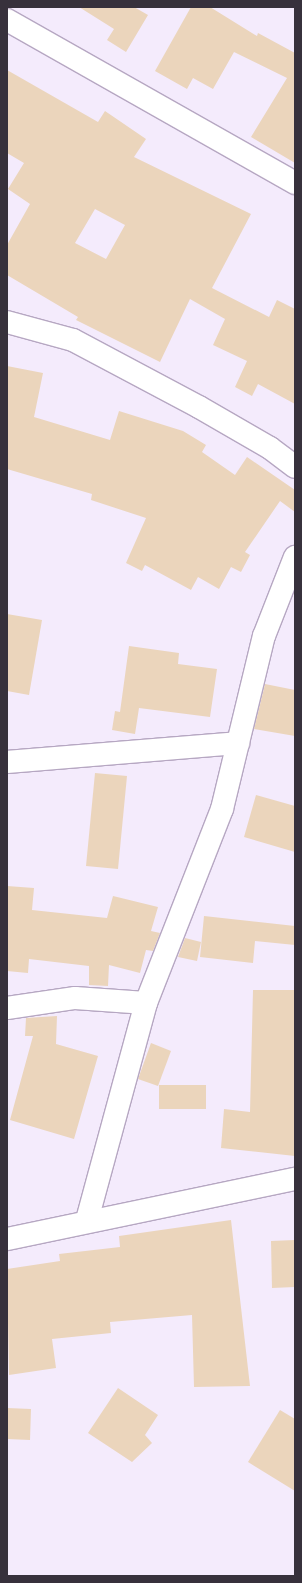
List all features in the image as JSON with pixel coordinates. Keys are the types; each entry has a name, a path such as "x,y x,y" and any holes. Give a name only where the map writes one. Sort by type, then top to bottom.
{"street":[{"path":"7,20 295,183"},
{"path":"7,322 73,340 212,414 270,448 295,467"},
{"path":"87,1220 146,1003 222,809 264,636 295,557"},
{"path":"7,762 238,743"},
{"path":"7,1008 75,998 146,1003"},
{"path":"7,1239 87,1220 295,1179"}],"building":[{"path":"79,7 134,7 148,15 126,52 107,40 114,29"},
{"path":"191,7 210,7 257,36 258,33 295,53 295,163 251,137 287,78 234,52 213,89 193,78 187,89 155,71"},
{"path":"7,70 98,122 105,111 146,139 134,157 251,214 212,288 269,317 277,300 295,309 295,404 258,384 252,396 235,387 247,361 213,345 225,319 190,299 160,362 76,320 78,317 7,275 7,245 30,204 8,189 24,163 7,153","holes":["95,209 125,225 106,259 75,243"]},
{"path":"7,366 43,373 34,417 110,440 119,411 183,431 206,445 202,452 235,475 247,457 295,490 295,512 280,501 245,552 250,555 241,572 231,567 219,589 198,577 191,590 145,565 142,571 126,563 146,518 91,500 92,494 7,469"},
{"path":"7,614 42,620 29,695 7,691"},
{"path":"129,646 179,653 178,664 217,669 210,717 139,708 135,734 112,730 115,711 120,712"},
{"path":"265,684 295,690 295,736 254,729"},
{"path":"95,773 127,776 118,869 86,866"},
{"path":"256,795 295,806 295,852 244,837"},
{"path":"7,886 34,888 32,910 107,918 113,896 158,907 151,931 160,933 153,951 146,950 140,973 109,965 108,986 89,985 89,966 29,959 28,973 7,971"},
{"path":"204,916 295,926 295,945 255,941 253,963 200,957"},
{"path":"185,938 201,942 197,961 178,957"},
{"path":"253,990 295,990 295,1156 221,1148 224,1109 250,1112"},
{"path":"57,1016 56,1044 98,1056 74,1139 10,1120 33,1036 25,1036 26,1018"},
{"path":"151,1043 171,1051 158,1086 138,1079"},
{"path":"159,1085 206,1085 206,1109 159,1109"},
{"path":"231,1220 250,1386 194,1387 192,1315 110,1322 111,1333 52,1339 56,1368 9,1375 7,1269 60,1261 59,1254 120,1247 119,1236"},
{"path":"295,1240 295,1287 272,1288 271,1241"},
{"path":"118,1388 158,1415 145,1435 152,1443 132,1462 88,1433"},
{"path":"7,1408 31,1409 30,1440 7,1439"},
{"path":"280,1410 295,1419 295,1491 248,1462"}]}
